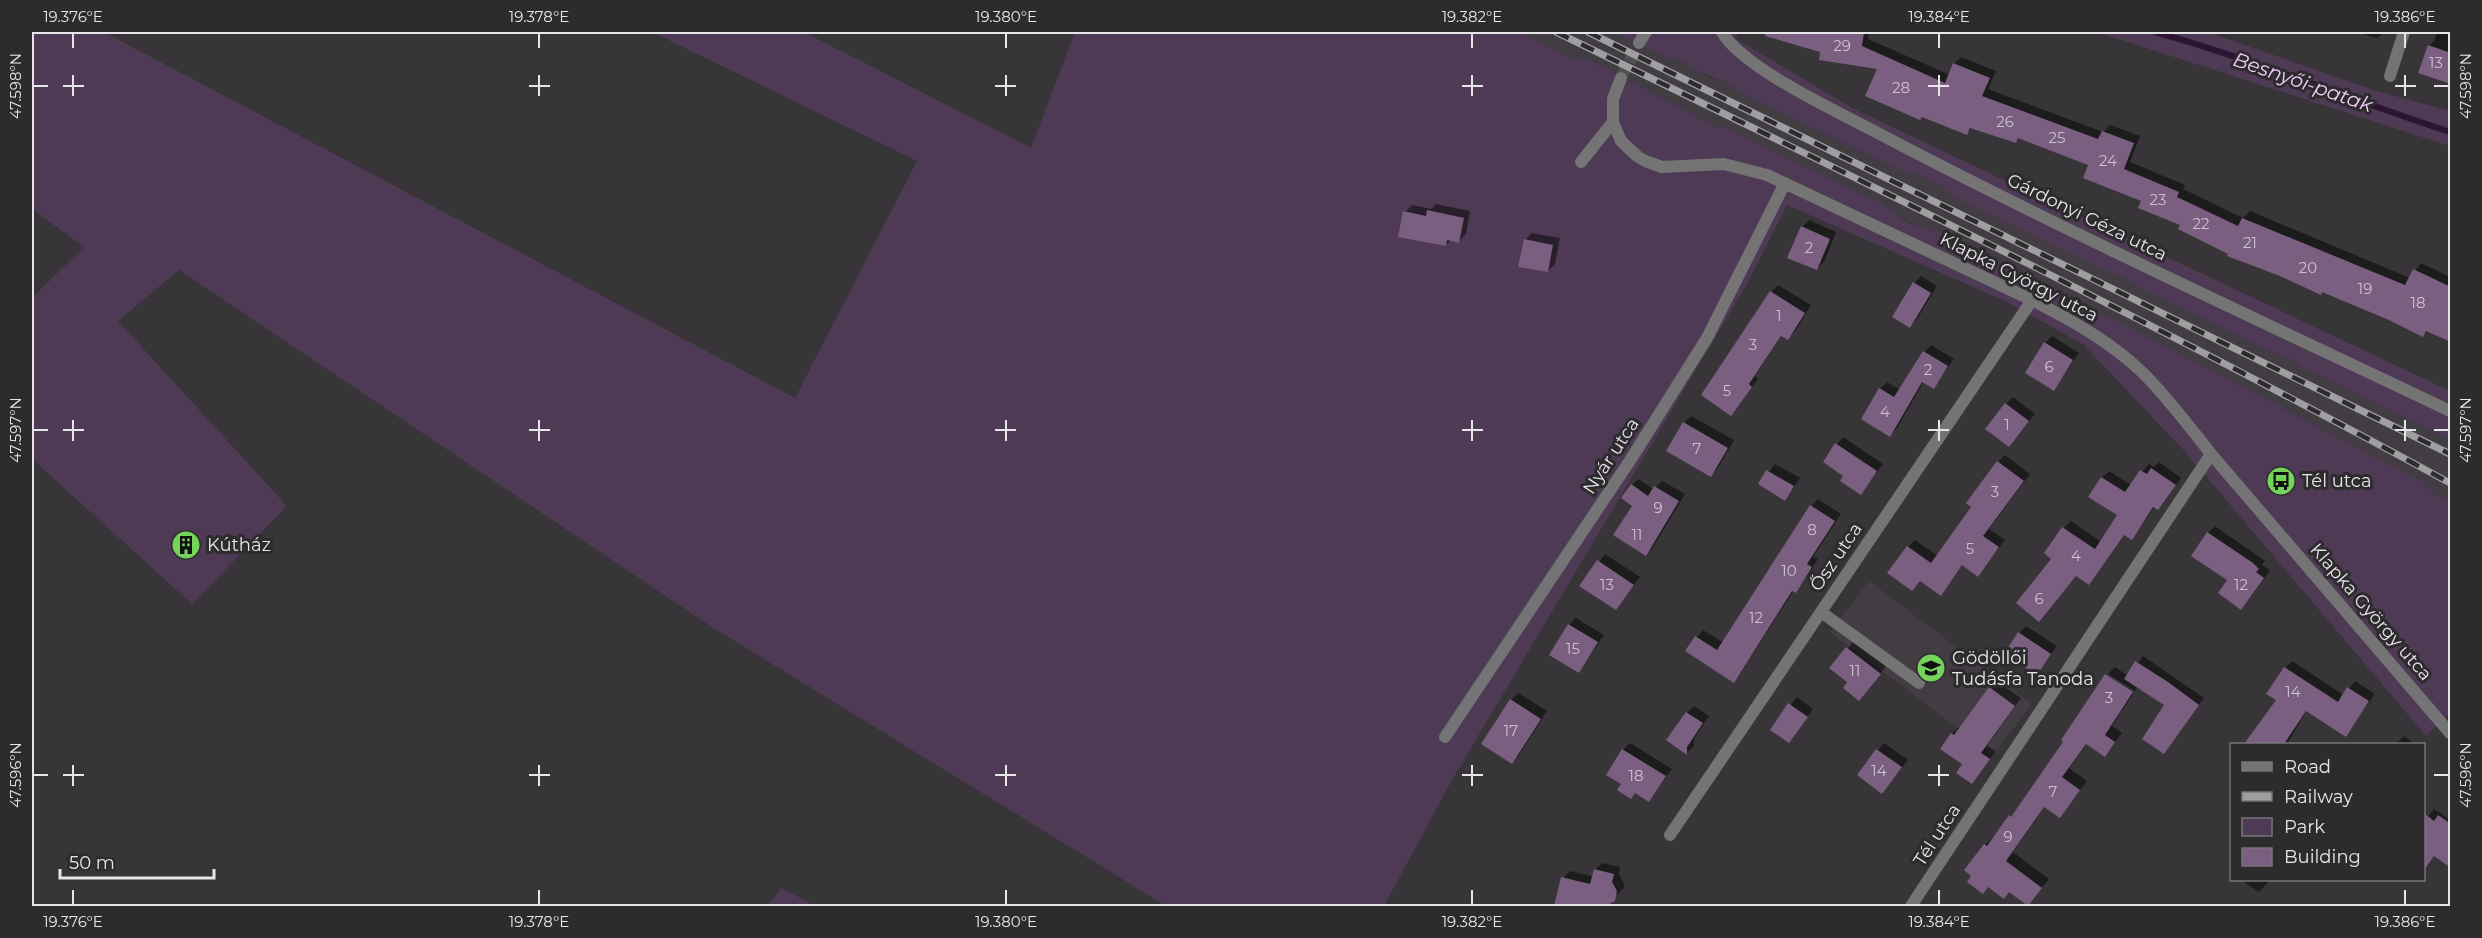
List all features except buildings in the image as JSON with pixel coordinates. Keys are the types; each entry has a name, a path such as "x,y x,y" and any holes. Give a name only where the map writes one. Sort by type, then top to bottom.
{"street":[{"path":"1639,43 1646,32"},
{"name":"Gárdonyi Géza utca","path":"1722,32 1745,57 1770,73 1814,100 1926,159 2451,411"},
{"path":"2390,76 2404,32"},
{"path":"1581,162 1613,122 1613,99 1622,78"},
{"name":"Klapka György utca","path":"1613,122 1626,147 1645,161 1662,167 1724,164 1747,168 1785,183 2032,300 2073,322 2110,346 2142,372 2174,406 2211,454 2451,733"},
{"name":"Nyár utca","path":"1445,737 1631,459 1707,338 1785,183"},
{"name":"Ősz utca","path":"1670,835 2032,300"},
{"name":"Tél utca","path":"1911,906 2211,454"},
{"path":"1821,612 1919,683"}],"shaded area":[{"path":"1519,32 1614,32 1669,59 1677,58 1711,78 1723,81 1744,94 1901,171 1913,172 1947,189 1956,198 2127,279 2268,351 2292,359 2303,368 2450,439 2450,502 2433,492 2425,483 2118,321 2095,312 2085,304 1938,231 1926,230 1892,214 1883,204 1726,128 1715,126 1592,61 1570,57"},
{"name":"Gödöllői Tudásfa Tanoda","path":"1869,581 2032,704 1993,755 1830,632"}],"green space":[{"path":"32,32 104,32 795,398 917,161 652,32 804,32 1031,148 1075,32 1519,32 1570,57 1592,61 1715,126 1726,128 1883,204 1908,222 1938,231 2085,304 2095,312 2118,321 2425,483 2433,492 2450,502 2450,713 2426,736 2188,455 2083,344 2005,301 1787,205 1748,282 1452,780 1384,906 1166,906 715,629 179,270 118,321 287,506 192,604 32,459 32,298 84,247 32,209"},
{"path":"1614,32 1738,32 1736,39 1852,108 2450,391 2450,439 2303,368 2292,359 2268,351 2127,279 1955,198 1930,180 1901,171 1744,94 1723,81 1698,71 1677,58 1669,59"},
{"path":"2097,32 2207,32 2377,91 2450,111 2450,146"},
{"path":"782,888 815,906 767,906"}],"waterway":[{"name":"Besnyői-patak","path":"2155,32 2230,55 2450,132"}],"tunnel":[{"path":"1621,78 1639,43"}],"railway":[{"path":"1556,32 2118,309 2450,483"},
{"path":"1588,32 2450,454"}],"place":[{"name":"Tél utca","path":"2281,481"},
{"name":"Kútház","path":"186,545"},
{"name":"Gödöllői Tudásfa Tanoda","path":"1931,668"}]}
